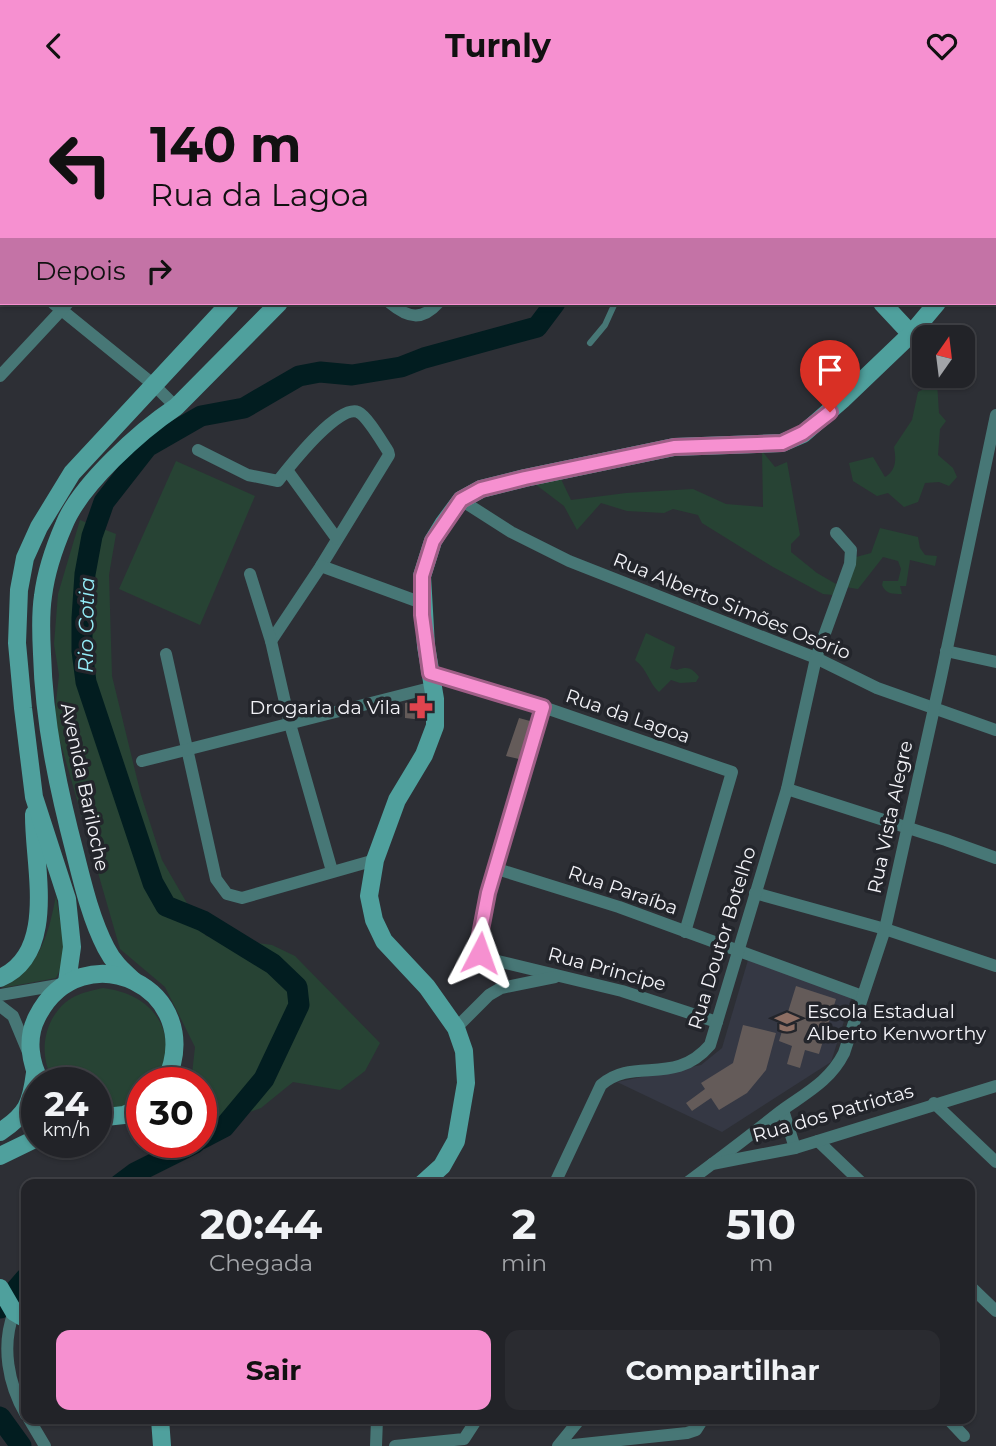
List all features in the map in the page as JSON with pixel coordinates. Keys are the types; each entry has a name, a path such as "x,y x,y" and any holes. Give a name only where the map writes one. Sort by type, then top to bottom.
{"main road":[{"path":"0,978 20,963 32,947 37,926 39,883 33,832 34,797 17,643 19,590 25,558 52,503 72,473 228,305"},
{"name":"Avenida Bariloche","path":"172,1067 175,1051 170,1017 161,1002 117,965 101,936 84,890 47,724 42,664 43,597 54,549 65,521 80,497 115,459 161,417 176,407 277,305"},
{"path":"884,305 911,334"},
{"path":"428,1179 442,1166 456,1141 466,1083 464,1051 456,1028 427,987 384,941 374,920 369,896 375,860 397,800 424,755 435,726 422,603 422,576 426,558 444,523 461,500 481,489 525,478 674,447 782,443 817,423 911,334 935,305"},
{"path":"34,797 66,899 72,947 66,983"},
{"path":"35,1067 30,1038 34,1022 42,1007 66,983 88,975 111,974 134,980"},
{"path":"0,1132 21,1115"},
{"path":"0,1156 21,1146"},
{"path":"0,1288 20,1315"},
{"path":"160,1424 162,1446"}],"street":[{"path":"0,376 61,305 176,407"},
{"path":"393,305 399,310 422,316 436,305"},
{"path":"198,450 248,475 278,481 336,419 351,411 361,414 388,451 321,566 271,641"},
{"name":"Rua Vista Alegre","path":"712,1164 783,1109 822,1083 838,1065 885,929 996,415"},
{"path":"287,470 337,539"},
{"name":"Rua Alberto Simões Osório","path":"461,500 511,532 569,561 816,658 877,688 996,730"},
{"name":"Rua Doutor Botelho","path":"557,1179 601,1085 610,1076 672,1069 699,1058 710,1045 787,789 816,658 851,556 851,550 836,533"},
{"path":"321,566 422,603"},
{"path":"250,574 271,641 290,724 332,871"},
{"path":"946,651 996,662"},
{"path":"166,654 216,879 226,894 242,898 375,860"},
{"path":"142,761 290,724 432,680"},
{"name":"Rua da Lagoa","path":"432,680 543,707 733,772 685,932"},
{"path":"494,867 543,707"},
{"path":"787,789 996,858"},
{"name":"Rua Paraíba","path":"494,867 619,907 862,996"},
{"name":"Rua Principe","path":"494,867 479,940 480,953 485,958 622,991 717,1022"},
{"path":"755,893 885,929 996,967"},
{"path":"456,1028 489,995 501,988 559,976"},
{"path":"0,995 66,983"},
{"path":"0,1006 13,1016 34,1067"},
{"name":"Rua dos Patriotas","path":"692,1179 712,1164 796,1148 934,1103 996,1086"},
{"path":"934,1103 996,1161"},
{"path":"783,1109 796,1148"},
{"path":"818,1141 858,1179"},
{"path":"975,1291 996,1311"},
{"path":"20,1315 7,1337 7,1355 11,1382 21,1404"},
{"path":"31,1424 44,1446"},
{"path":"376,1446 377,1424"},
{"path":"395,1446 465,1442 474,1424"},
{"path":"558,1446 576,1424"},
{"path":"564,1446 688,1439 700,1424"},
{"path":"953,1424 964,1436"}],"lane":[{"path":"590,343 605,325 614,305"}],"shaded area":[{"name":"Escola Estadual Alberto Kenworthy","path":"748,960 852,996 831,1062 722,1132 617,1082 701,1065 722,1048"}],"green space":[{"path":"937,389 939,413 946,421 940,429 938,455 953,468 957,477 949,486 939,482 925,483 918,502 904,507 888,493 877,496 853,481 849,463 873,457 885,477 892,471 894,447 912,420 918,392"},
{"path":"762,451 775,467 787,462 800,535 791,544 791,552 836,584 833,595 823,594 773,567 702,523 698,515 673,509 664,513 627,511 601,503 577,530 564,506 535,484 561,479 571,500 693,489 726,504 763,507"},
{"path":"176,461 255,496 200,625 119,589"},
{"path":"80,520 116,534 109,575 112,676 141,795 162,860 206,936 272,945 295,956 380,1043 365,1071 340,1090 293,1082 261,1108 217,1124 217,1067 193,1067 195,1047 165,987 120,949 54,720 59,675 54,644 58,594"},
{"path":"880,528 918,537 920,548 925,555 937,556 935,566 910,560 906,586 900,586 902,594 890,593 882,585 883,581 898,581 901,569 898,561 883,557 858,589 845,587 856,557 871,553"},
{"path":"646,633 675,647 670,668 692,670 699,677 696,682 680,683 671,680 659,692 635,660"},
{"path":"56,895 66,958 56,978 2,988 23,974 38,954"},
{"path":"103,988 137,999 159,1020 164,1033 166,1049 162,1067 126,1067 126,1106 119,1109 112,1109 112,1067 48,1067 46,1063 47,1030 58,1010 79,994"}],"building":[{"path":"422,699 423,720 405,718 405,703"},
{"path":"519,718 530,721 519,759 506,756"},
{"path":"796,986 836,999 819,1054 805,1050 800,1068 787,1064 792,1046 779,1041"},
{"path":"743,1025 776,1033 766,1070 747,1093 719,1110 711,1098 692,1111 686,1103 705,1089 701,1083 733,1063"}],"waterway":[{"name":"Rio Cotia","path":"217,1131 224,1127 264,1079 299,1005 297,987 273,964 203,921 166,906 153,883 86,682 82,651 85,574 92,536 104,502 147,447 201,416 244,408 299,376 320,372 352,375 401,367 424,358 537,327 554,305"},
{"name":"Rio Cotia","path":"127,1179 165,1158"},
{"name":"Rio Cotia","path":"0,1308 21,1284"},
{"name":"Rio Cotia","path":"0,1417 21,1446"}],"place":[{"name":"Drogaria da Vila","path":"421,707"},
{"name":"Escola Estadual Alberto Kenworthy","path":"787,1022"}],"route":[{"path":"480,953 479,940 494,867 543,707 430,673 422,615 422,576 433,541 444,523 461,500 481,489 674,447 782,443 803,433 830,412"}]}
